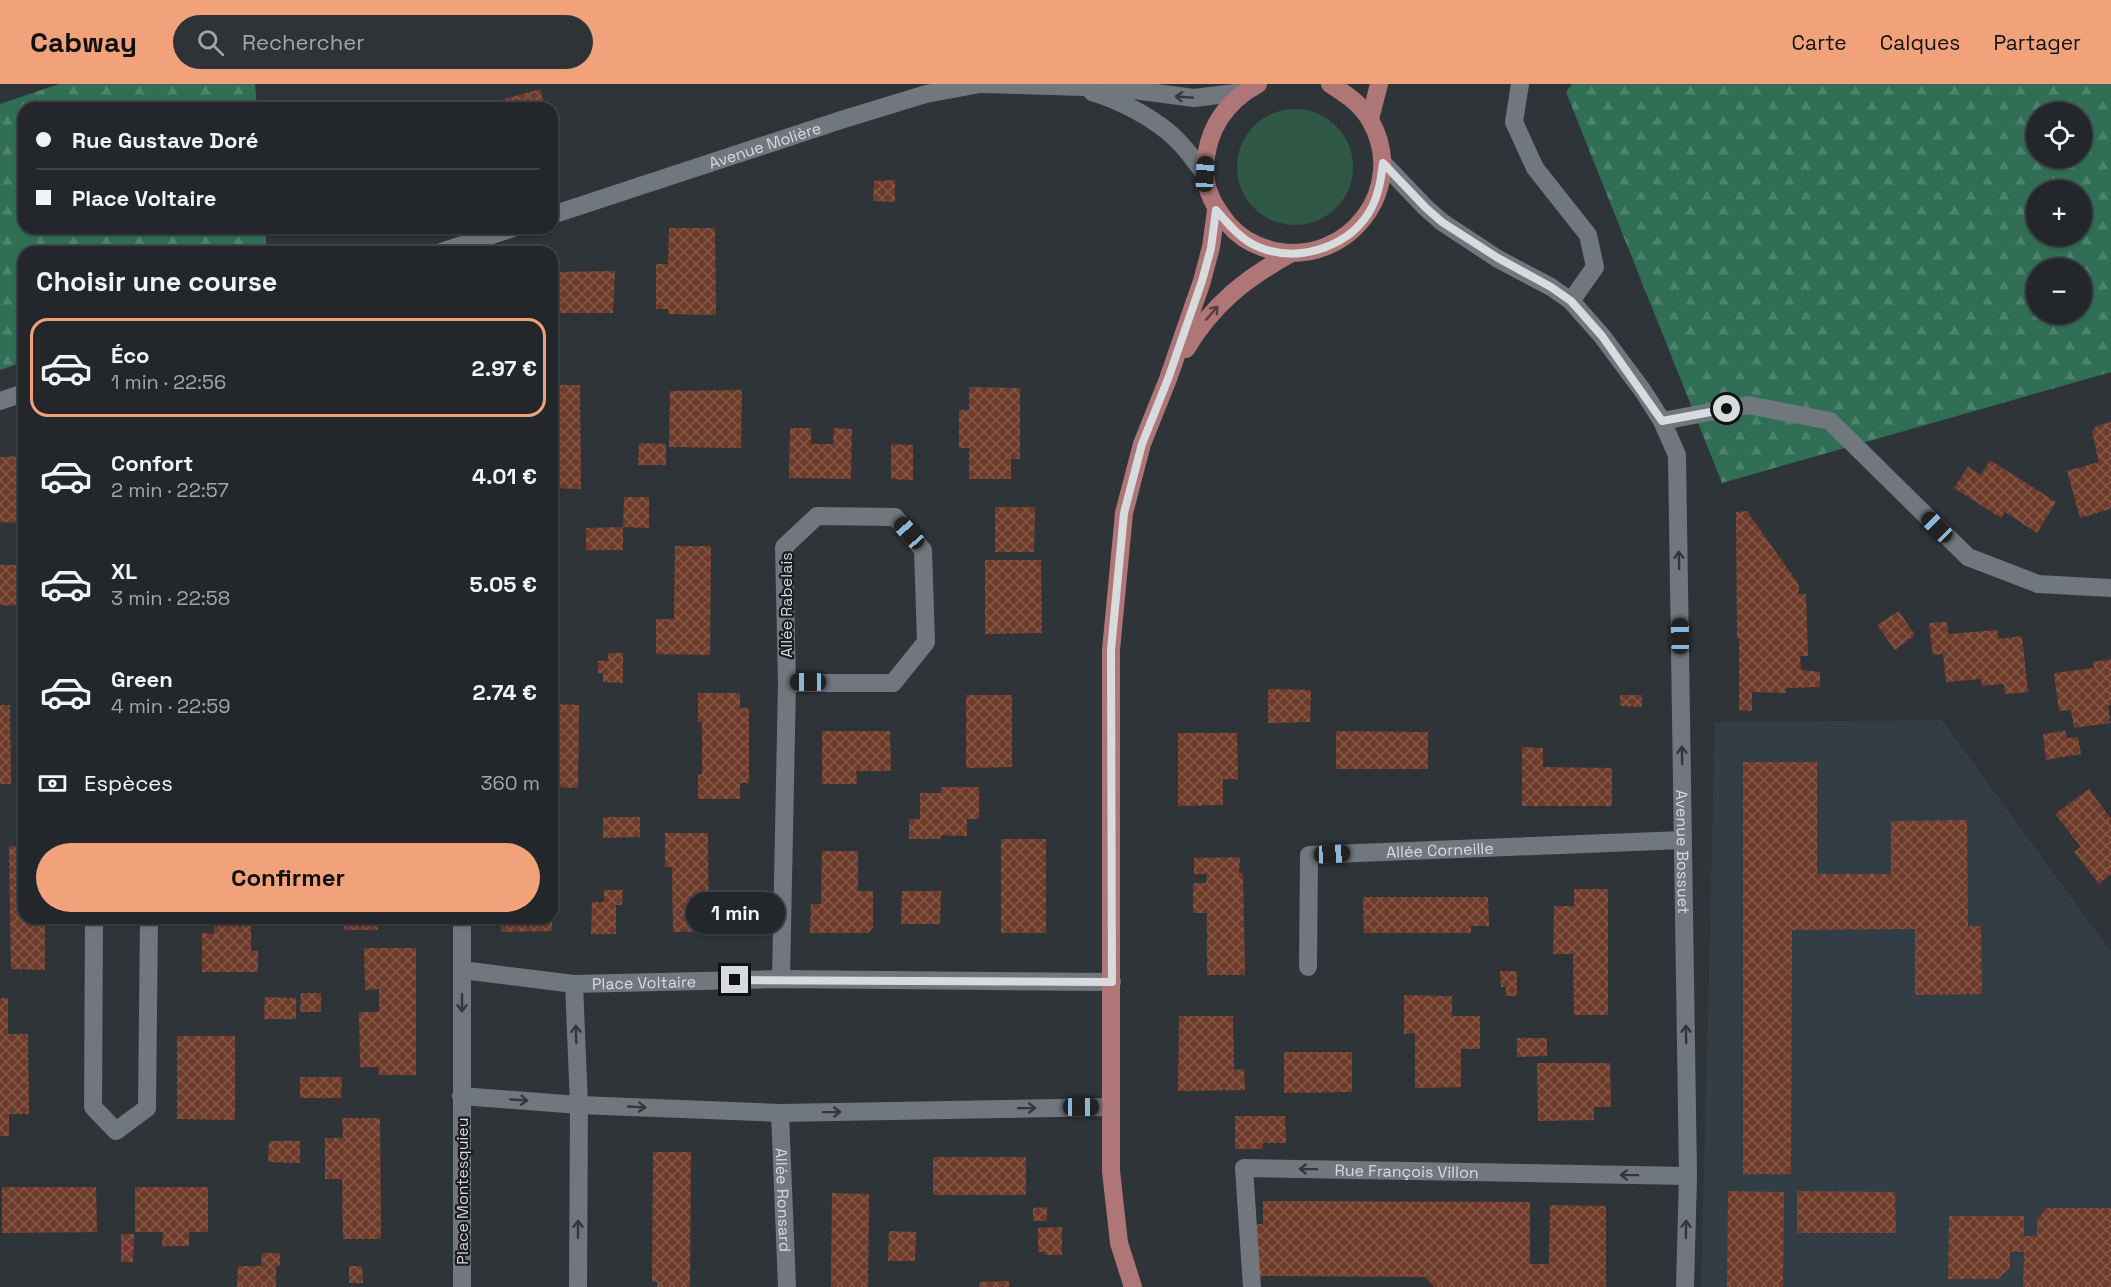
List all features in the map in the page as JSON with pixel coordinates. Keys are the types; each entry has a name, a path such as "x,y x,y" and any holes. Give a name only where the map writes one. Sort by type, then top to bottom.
{"main road":[{"path":"1250,88 1225,109 1212,128 1206,151 1205,174 1209,192 1216,210 1235,232 1261,248 1290,254 1314,252 1336,243 1356,228 1371,209 1380,187 1383,163 1379,140 1370,119 1352,98 1330,84"},
{"path":"1370,119 1379,84"},
{"path":"1132,1287 1119,1243 1111,1171 1109,1077 1112,982 1111,650 1124,513 1142,444 1168,379 1202,281 1211,248 1216,210"},
{"path":"1168,379 1195,333 1229,294 1290,254"}],"street":[{"name":"Avenue Molière","path":"558,213 926,94 980,84 1119,88 1194,98 1250,88"},
{"path":"1520,84 1514,122 1535,168 1588,235 1595,267 1571,301"},
{"name":"Avenue Molière","path":"1071,85 1103,95 1160,126 1176,139 1205,174"},
{"name":"Avenue Bossuet","path":"1383,163 1442,222 1571,301 1602,336 1662,421 1677,455 1688,1176 1685,1287"},
{"path":"468,246 498,234"},
{"path":"0,401 18,395"},
{"path":"1662,421 1748,405 1830,421 1968,557 2038,584 2111,588"},
{"name":"Allée Rabelais","path":"782,979 787,682 784,547 817,516 895,517 923,549 926,642 893,682 787,682"},
{"name":"Allée Corneille","path":"1308,967 1308,855 1683,840"},
{"path":"94,924 93,1107 116,1131 147,1108 149,924"},
{"name":"Place Montesquieu","path":"462,924 462,1287"},
{"path":"462,970 574,984 579,1105 578,1287"},
{"name":"Place Voltaire","path":"574,984 782,979 1112,982"},
{"name":"Place Montesquieu","path":"461,1096 579,1105"},
{"path":"579,1105 780,1113 1111,1107"},
{"name":"Allée Ronsard","path":"780,1113 787,1287"},
{"name":"Rue François Villon","path":"1252,1287 1244,1168 1688,1176"}],"shaded area":[{"path":"1942,720 2111,952 2111,1287 1701,1287 1715,722"}],"green space":[{"path":"59,84 255,84 256,102 18,102 18,234 266,234 266,246 18,246 18,364 0,370 0,104"},
{"path":"1572,84 2111,84 2111,372 1722,483 1566,92"},
{"path":"1295,109 1317,113 1336,126 1349,145 1353,167 1349,189 1336,208 1317,221 1295,225 1273,221 1254,208 1241,189 1237,167 1241,145 1254,126 1273,113"}],"building":[{"path":"540,89 543,102 494,102"},
{"path":"895,180 895,202 873,201 874,181"},
{"path":"669,228 715,228 716,315 668,314 668,309 656,309 656,264 668,264"},
{"path":"615,271 613,313 558,313 558,272"},
{"path":"558,385 580,385 581,489 558,488"},
{"path":"969,387 1020,388 1020,459 1011,459 1011,479 969,479 969,448 959,448 959,410 969,410"},
{"path":"742,390 741,448 669,447 670,391"},
{"path":"2111,422 2111,508 2080,518 2067,471 2099,462 2092,432 2096,426"},
{"path":"790,428 811,428 811,444 833,444 834,428 852,429 851,479 789,478"},
{"path":"639,443 666,444 666,465 638,465"},
{"path":"891,444 913,445 913,480 891,479"},
{"path":"18,456 18,523 0,522 0,457"},
{"path":"1990,460 2056,502 2037,533 2005,512 2001,518 1954,488 1968,467 1981,475"},
{"path":"624,497 649,497 649,528 623,527"},
{"path":"995,507 1035,507 1034,552 995,552"},
{"path":"1747,511 1799,585 1798,594 1806,594 1808,656 1800,656 1801,670 1820,672 1820,687 1786,688 1786,693 1752,692 1752,711 1739,710 1739,638 1737,638 1736,512"},
{"path":"623,527 623,550 586,550 586,528"},
{"path":"675,546 711,546 710,655 656,654 656,619 674,619"},
{"path":"985,560 1041,560 1042,633 985,634"},
{"path":"558,562 560,562 559,642"},
{"path":"0,565 18,565 18,606 0,605"},
{"path":"1899,611 1915,635 1895,650 1877,625"},
{"path":"1947,622 1948,634 1997,630 1999,639 2022,636 2028,692 2005,694 2004,684 1982,686 1981,679 1946,682 1943,654 1933,655 1929,623"},
{"path":"608,653 623,653 623,683 603,682 603,673 598,673 598,661 608,661"},
{"path":"2111,659 2111,705 2108,705 2110,723 2074,728 2071,710 2059,711 2054,673 2094,668 2093,662"},
{"path":"1268,689 1311,690 1310,722 1268,723"},
{"path":"698,693 740,693 740,708 749,708 749,783 740,783 740,799 698,799 698,774 702,774 702,722 698,722"},
{"path":"966,695 1012,695 1012,767 966,768"},
{"path":"1620,695 1642,695 1642,707 1620,706"},
{"path":"558,704 579,705 578,788 558,787"},
{"path":"0,705 10,705 11,784 0,784"},
{"path":"822,731 890,731 891,771 856,771 857,784 822,784"},
{"path":"1336,731 1428,732 1428,769 1336,769"},
{"path":"2065,731 2067,738 2078,737 2081,754 2046,760 2043,734"},
{"path":"1178,733 1237,733 1238,779 1223,779 1223,805 1178,806"},
{"path":"1522,747 1543,748 1543,767 1612,768 1612,806 1522,806"},
{"path":"1743,762 1817,762 1817,874 1891,874 1891,821 1967,820 1968,926 1981,926 1982,994 1915,995 1915,929 1792,930 1791,1174 1743,1174"},
{"path":"941,787 979,787 979,819 967,819 967,836 941,835 941,839 909,839 909,819 920,819 920,793 941,793"},
{"path":"2089,789 2111,819 2111,874 2099,884 2074,852 2081,847 2055,814"},
{"path":"603,817 640,817 640,837 603,838"},
{"path":"665,833 708,833 709,931 673,932 672,867 665,867"},
{"path":"1001,839 1046,839 1046,933 1001,933"},
{"path":"9,846 18,846 18,924 45,924 45,970 11,969"},
{"path":"822,851 858,851 858,891 873,891 873,928 868,933 810,933 811,904 821,904"},
{"path":"1240,857 1239,873 1243,873 1245,975 1207,975 1207,913 1193,913 1193,883 1206,883 1207,874 1194,874 1194,858"},
{"path":"1574,889 1608,889 1608,1015 1574,1015 1573,954 1553,954 1554,906 1574,906"},
{"path":"604,890 623,890 622,905 616,905 616,934 591,934 592,902 604,902"},
{"path":"902,891 941,891 940,924 901,924"},
{"path":"1363,897 1488,897 1489,926 1471,926 1471,933 1364,933"},
{"path":"214,924 251,924 251,951 258,951 258,972 202,972 202,933 214,934"},
{"path":"344,924 378,924 378,930 344,930"},
{"path":"501,924 552,924 552,931 501,932"},
{"path":"364,948 416,948 416,1075 379,1075 378,1067 360,1067 359,1012 379,1012 379,989 365,990"},
{"path":"1500,971 1517,971 1517,996 1506,996 1506,987 1501,987"},
{"path":"301,993 321,993 321,1012 300,1012"},
{"path":"1404,995 1452,996 1452,1016 1480,1016 1480,1049 1461,1049 1461,1087 1415,1088 1415,1033 1404,1034"},
{"path":"265,997 296,998 296,1019 264,1019"},
{"path":"0,998 8,998 8,1034 28,1034 29,1114 9,1114 9,1136 0,1136"},
{"path":"1179,1016 1233,1016 1234,1070 1244,1069 1245,1090 1178,1091"},
{"path":"177,1036 235,1036 235,1120 177,1119"},
{"path":"1517,1038 1547,1038 1547,1056 1517,1057"},
{"path":"1284,1052 1352,1052 1352,1092 1284,1093"},
{"path":"1537,1063 1610,1063 1611,1107 1594,1107 1594,1120 1538,1121"},
{"path":"300,1077 342,1077 341,1098 300,1098"},
{"path":"1235,1116 1285,1116 1286,1143 1263,1143 1263,1149 1235,1149"},
{"path":"342,1118 380,1118 381,1239 343,1239 342,1179 325,1179 325,1138 343,1138"},
{"path":"269,1141 300,1141 300,1163 268,1162"},
{"path":"653,1152 691,1152 690,1287 657,1287 657,1282 652,1282"},
{"path":"933,1157 1026,1157 1026,1195 933,1195"},
{"path":"2,1187 96,1187 97,1232 2,1233"},
{"path":"135,1187 208,1187 208,1232 189,1232 189,1246 162,1246 163,1232 135,1232"},
{"path":"1728,1191 1784,1192 1783,1287 1727,1287"},
{"path":"1797,1191 1895,1192 1896,1233 1797,1233"},
{"path":"832,1193 869,1194 868,1287 831,1287"},
{"path":"1263,1201 1530,1202 1530,1264 1549,1264 1550,1205 1606,1206 1606,1287 1434,1287 1425,1277 1256,1276 1256,1224 1263,1224"},
{"path":"1047,1207 1047,1221 1033,1221 1033,1208"},
{"path":"2046,1208 2111,1208 2111,1287 2023,1287 2024,1252 2010,1252 2010,1267 1998,1279 1948,1279 1949,1216 2024,1216 2024,1236 2037,1236 2037,1220"},
{"path":"1062,1227 1062,1255 1045,1255 1045,1252 1038,1252 1038,1228"},
{"path":"889,1231 916,1232 915,1261 888,1261"},
{"path":"121,1234 134,1234 133,1262 121,1262"},
{"path":"262,1253 280,1253 280,1266 276,1267 276,1287 237,1287 238,1266 261,1266"},
{"path":"349,1266 362,1266 363,1283 349,1283"},
{"path":"1009,1281 1009,1287 979,1287 979,1282"}],"route":[{"path":"735,980 1112,982 1111,650 1124,513 1142,444 1168,379 1202,281 1211,248 1216,210 1235,232 1261,248 1290,254 1314,252 1336,243 1356,228 1371,209 1380,187 1383,163 1442,222 1571,301 1602,336 1662,421 1727,409"}]}
